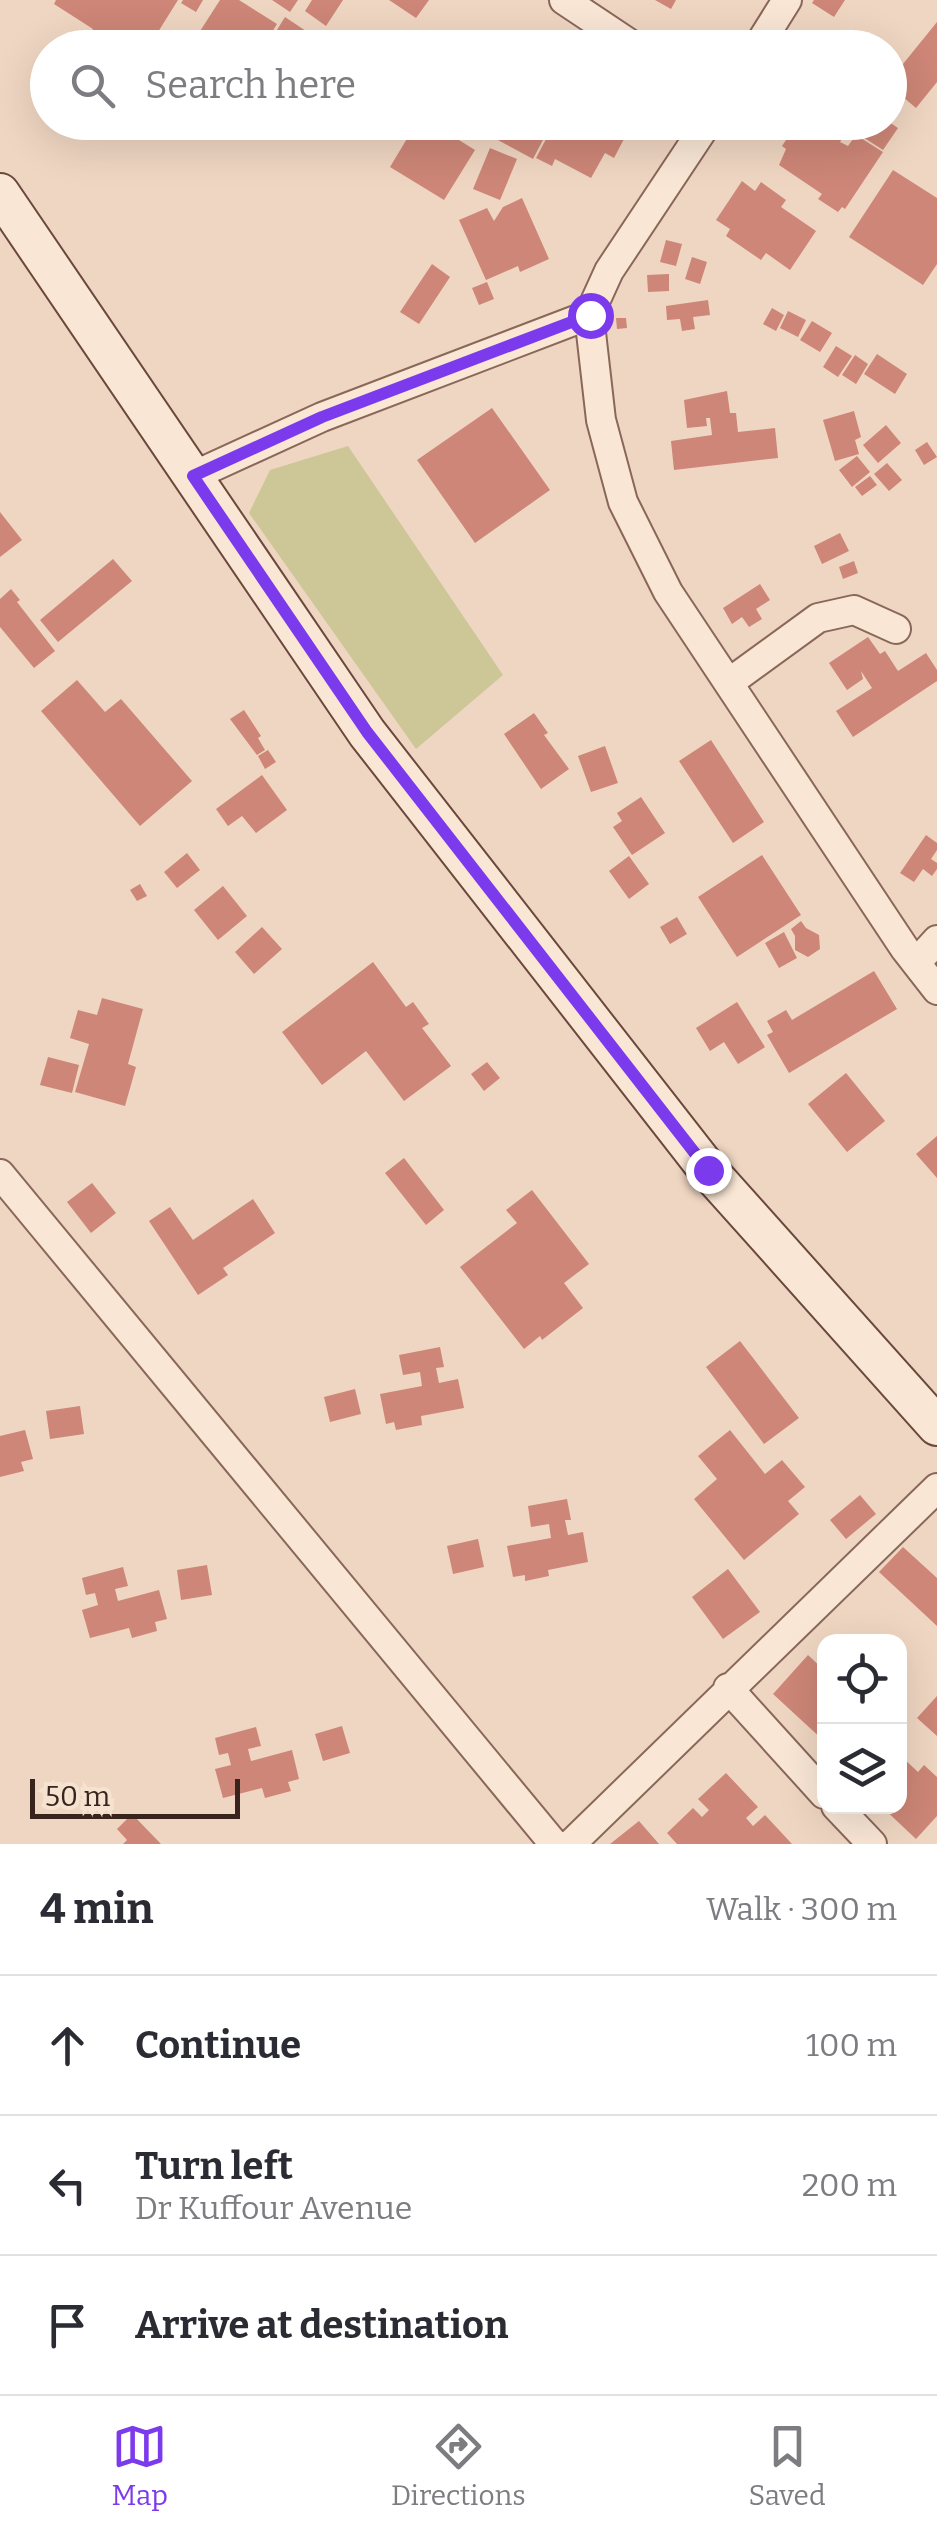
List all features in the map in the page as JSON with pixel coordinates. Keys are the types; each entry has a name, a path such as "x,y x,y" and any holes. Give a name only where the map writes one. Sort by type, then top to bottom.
{"main road":[{"path":"0,193 367,732 708,1170 937,1426"}],"street":[{"path":"564,0 609,30"},
{"path":"768,30 787,0"},
{"path":"696,140 610,271 590,315 601,420 623,502 668,592 937,990"},
{"path":"193,476 322,417 590,315"},
{"path":"730,682 818,618 854,610 896,630"},
{"path":"916,962 937,940"},
{"path":"0,1174 554,1844"},
{"path":"570,1844 937,1488"},
{"path":"728,1688 817,1786"},
{"path":"844,1814 872,1844"}],"shaded area":[{"path":"348,446 503,675 416,749 249,513 270,470"}],"building":[{"path":"56,0 178,0 159,30 92,30 54,4"},
{"path":"203,0 196,12 181,3"},
{"path":"220,0 239,0 277,24 273,30 201,30"},
{"path":"272,0 298,0 290,12"},
{"path":"312,0 343,0 326,26 305,11"},
{"path":"389,0 429,0 416,18"},
{"path":"655,0 676,0 671,9"},
{"path":"845,0 834,17 812,3"},
{"path":"285,17 304,30 277,30"},
{"path":"937,22 937,82 916,108 907,100 907,59"},
{"path":"406,140 459,140 475,150 444,200 390,167"},
{"path":"498,140 543,140 533,159"},
{"path":"546,140 624,140 614,158 605,153 591,178 555,159 552,166 536,158"},
{"path":"786,140 841,140 848,146 852,140 864,140 883,152 845,209 842,207 838,212 818,199 822,194 779,165 786,149 782,146"},
{"path":"868,140 890,140 883,150"},
{"path":"490,148 517,159 500,200 473,189"},
{"path":"893,170 937,198 937,264 923,285 849,237"},
{"path":"742,181 755,191 761,182 786,200 781,207 816,231 790,270 766,253 761,260 726,236 730,229 716,220"},
{"path":"522,198 549,259 520,272 518,266 486,280 459,220 487,208 494,221 503,207"},
{"path":"666,240 682,244 676,266 660,262"},
{"path":"692,257 707,262 700,284 685,279"},
{"path":"432,264 450,277 419,324 400,312"},
{"path":"669,274 669,291 648,292 647,275"},
{"path":"487,282 494,299 479,305 472,288"},
{"path":"708,300 710,315 693,317 695,329 682,331 680,319 667,320 666,306"},
{"path":"772,308 784,315 776,331 763,324"},
{"path":"788,311 806,320 798,337 780,328"},
{"path":"616,318 626,318 627,328 617,329"},
{"path":"812,321 832,333 820,352 800,340"},
{"path":"836,346 852,356 838,377 823,367"},
{"path":"877,354 907,374 895,394 864,374"},
{"path":"855,355 868,364 856,384 842,375"},
{"path":"727,391 738,432 775,428 778,458 674,470 671,441 712,435 710,418 706,418 707,426 687,428 684,400"},
{"path":"492,408 550,490 475,543 417,460"},
{"path":"854,411 861,437 855,440 859,454 835,461 823,420"},
{"path":"886,425 901,443 878,463 863,445"},
{"path":"927,442 937,457 924,465 915,450"},
{"path":"857,456 870,472 852,487 839,470"},
{"path":"887,463 902,480 889,491 874,474"},
{"path":"870,476 877,485 862,496 855,487"},
{"path":"0,512 22,540 0,557"},
{"path":"840,533 849,551 822,564 814,546"},
{"path":"113,559 132,581 58,642 40,620"},
{"path":"854,561 858,573 843,579 839,567"},
{"path":"760,584 770,600 756,609 762,619 749,627 742,617 732,624 723,608"},
{"path":"11,589 55,651 34,668 0,627 0,599"},
{"path":"868,637 880,654 885,651 898,671 926,653 937,670 937,681 853,737 836,711 872,688 861,671 863,679 847,690 829,663"},
{"path":"77,680 105,712 121,699 192,781 140,826 41,711"},
{"path":"244,710 261,736 258,738 265,750 257,755 230,719"},
{"path":"534,713 548,733 544,735 569,769 541,789 504,734"},
{"path":"711,740 764,822 733,843 679,761"},
{"path":"605,746 618,783 591,792 578,756"},
{"path":"268,750 276,762 265,769 258,756"},
{"path":"262,775 287,810 256,833 242,816 228,826 216,809"},
{"path":"641,797 665,833 632,855 613,827 622,821 617,813"},
{"path":"926,835 937,843 931,859 937,863 937,869 932,876 923,869 914,882 900,873"},
{"path":"187,853 200,870 177,888 164,872"},
{"path":"762,855 801,915 737,957 698,897"},
{"path":"629,856 649,884 629,899 609,871"},
{"path":"140,884 147,896 137,901 130,890"},
{"path":"223,886 247,916 218,940 194,910"},
{"path":"677,917 687,934 670,944 660,927"},
{"path":"801,921 819,935 820,949 808,957 795,950 791,929"},
{"path":"262,927 282,949 254,974 235,952"},
{"path":"784,932 797,958 779,968 765,943"},
{"path":"373,962 406,1007 413,1002 429,1024 422,1028 451,1066 404,1101 366,1051 322,1085 282,1032"},
{"path":"874,971 897,1009 789,1073 767,1035 773,1032 767,1021 786,1010 792,1020"},
{"path":"102,998 143,1009 128,1064 136,1067 125,1106 75,1092 89,1044 70,1038 78,1010 97,1015"},
{"path":"737,1002 765,1047 738,1064 724,1042 710,1051 696,1028"},
{"path":"48,1057 79,1065 72,1093 40,1085"},
{"path":"487,1062 500,1078 484,1091 471,1074"},
{"path":"846,1073 885,1121 847,1152 808,1104"},
{"path":"937,1136 937,1178 916,1154"},
{"path":"404,1158 444,1210 426,1225 385,1173"},
{"path":"92,1183 116,1213 91,1233 67,1202"},
{"path":"532,1190 589,1264 564,1283 583,1308 524,1349 460,1267 517,1223 506,1210"},
{"path":"253,1199 275,1233 223,1268 228,1275 198,1295 149,1221 170,1207 193,1240"},
{"path":"740,1341 799,1418 764,1444 706,1367"},
{"path":"440,1347 444,1367 436,1368 439,1383 458,1379 464,1408 421,1416 422,1425 396,1430 394,1422 386,1424 380,1394 422,1386 420,1372 403,1375 399,1355"},
{"path":"355,1389 361,1414 330,1422 324,1397"},
{"path":"80,1406 84,1434 50,1439 46,1411"},
{"path":"25,1430 33,1459 21,1462 24,1471 0,1477 0,1436"},
{"path":"730,1430 765,1474 782,1460 805,1487 788,1501 799,1514 744,1560 694,1499 717,1479 698,1456"},
{"path":"860,1495 876,1514 846,1539 830,1520"},
{"path":"567,1499 571,1520 565,1520 568,1535 583,1532 588,1562 548,1570 549,1576 525,1581 525,1575 513,1577 507,1546 551,1538 549,1524 531,1527 528,1506"},
{"path":"478,1539 484,1567 453,1574 447,1546"},
{"path":"903,1547 937,1578 937,1626 879,1572"},
{"path":"207,1565 212,1595 181,1600 177,1570"},
{"path":"123,1567 128,1586 115,1589 118,1601 159,1590 167,1619 155,1622 157,1631 132,1638 129,1628 90,1638 82,1610 98,1605 95,1593 86,1595 82,1578"},
{"path":"728,1569 760,1612 723,1639 692,1597"},
{"path":"808,1655 817,1663 817,1735 773,1694"},
{"path":"937,1696 937,1736 917,1718"},
{"path":"342,1726 350,1753 323,1761 315,1734"},
{"path":"256,1727 261,1746 248,1749 251,1761 292,1750 299,1779 288,1782 291,1791 265,1798 262,1788 223,1798 215,1769 231,1765 228,1753 219,1755 215,1738"},
{"path":"907,1762 918,1772 924,1765 937,1777 937,1816 916,1839 889,1814 907,1814"},
{"path":"726,1773 758,1807 746,1818 753,1826 765,1815 792,1844 677,1844 667,1833 693,1808 702,1817 709,1810 698,1799"},
{"path":"132,1814 161,1844 123,1844 127,1840 117,1829"},
{"path":"639,1821 659,1844 610,1844"}],"route":[{"path":"590,315 322,417 193,476 367,732 708,1170"}]}
